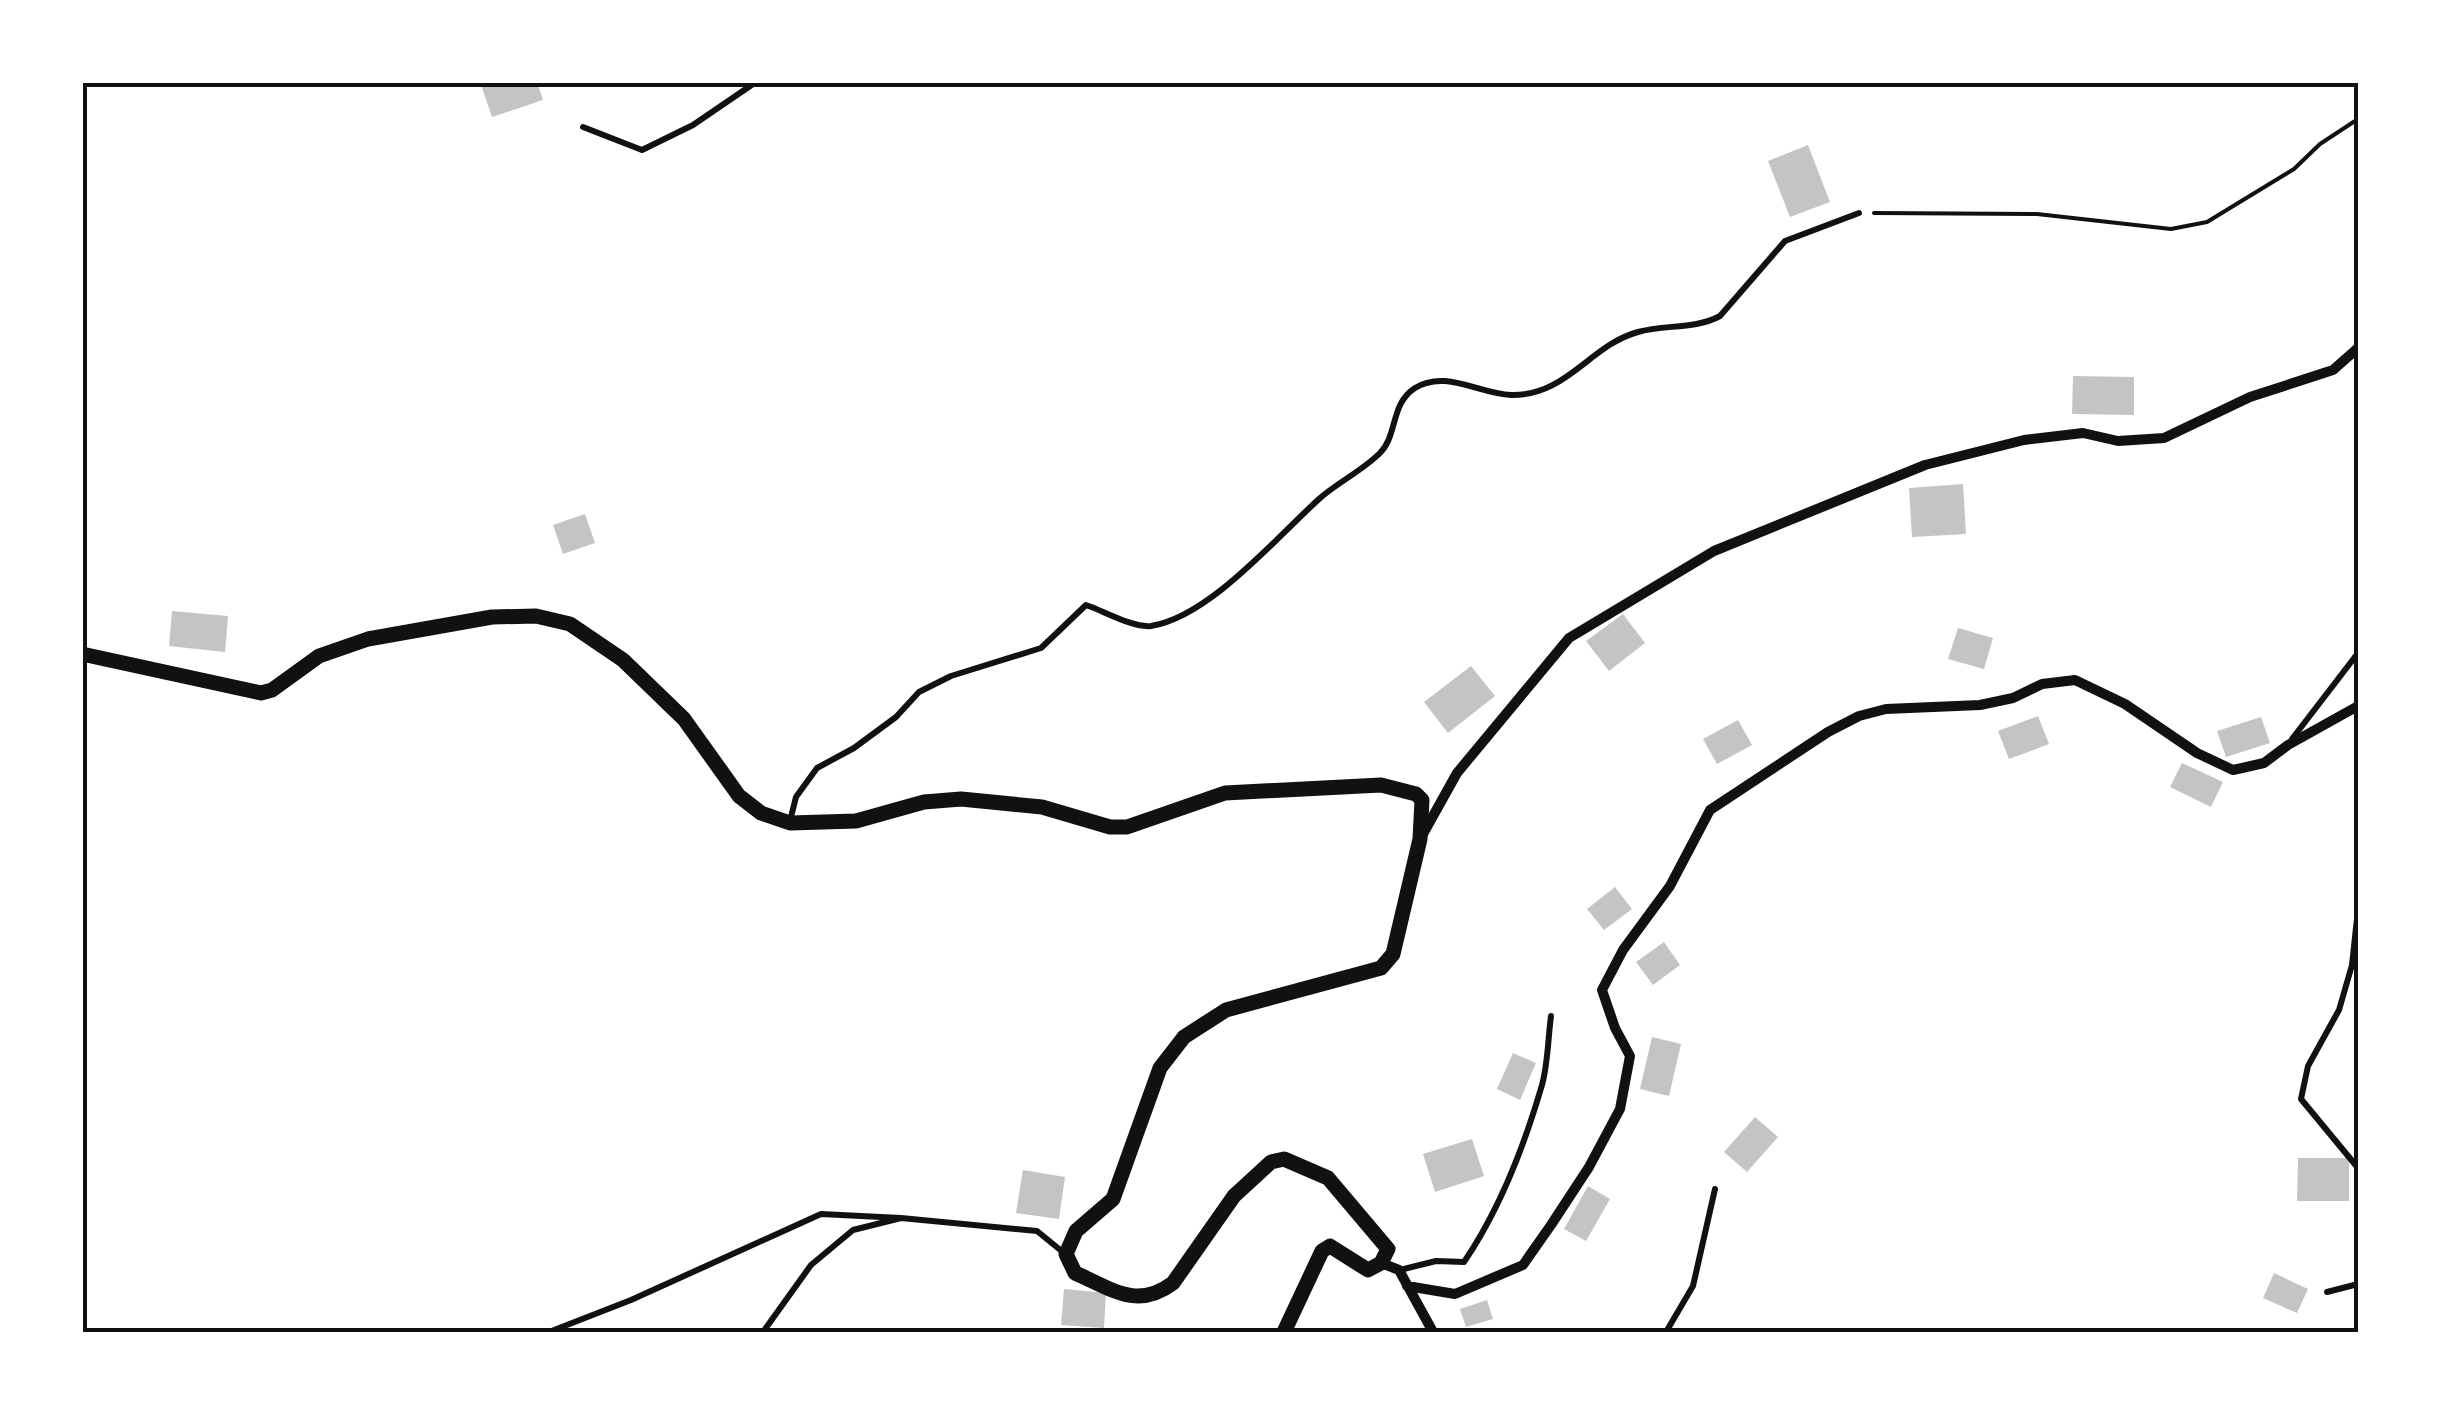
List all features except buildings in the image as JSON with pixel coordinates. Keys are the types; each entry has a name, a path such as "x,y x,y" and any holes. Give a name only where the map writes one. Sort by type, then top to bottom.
{"street":[{"path":"1420,839 1458,773 1570,638 1714,551 1925,465 2024,440 2083,433 2118,441 2164,438 2250,397 2333,370 2358,348"},
{"path":"82,654 261,693 272,690 319,656 368,639 492,617 536,616 570,624 624,660 684,719 739,796 760,813 790,822 856,821 924,802 961,799 1042,807 1110,828 1127,828 1225,793 1382,785 1416,794 1422,800 1420,839 1393,954 1381,968 1226,1010 1184,1038 1160,1068 1113,1200 1076,1232 1066,1254 1075,1273 1118,1291 1142,1298 1162,1291 1173,1283 1234,1196 1271,1162 1284,1159 1328,1178 1388,1248 1382,1263 1368,1270 1330,1246 1322,1251 1284,1332"},
{"path":"1407,1286 1455,1294 1523,1265 1588,1167 1620,1109 1630,1056 1602,990 1623,950 1670,886 1710,810 1828,732 1859,716 1886,709 1980,705 2013,698 2042,684 2074,680 2125,704 2196,753 2233,770 2264,763 2288,744 2358,706"},
{"path":"1382,1263 1399,1270 1433,1332"}],"lane":[{"path":"583,128 642,150 693,125 756,82"},
{"path":"790,822 796,797 817,768 896,717 918,692 951,676 1041,648 1086,604 1146,627 1176,619 1207,600 1274,545 1320,498 1383,451 1400,402 1416,387 1439,380 1512,395 1560,384 1613,343 1638,332 1707,323 1720,316 1785,241 1859,213"},
{"path":"2288,744 2358,653"},
{"path":"2358,908 2352,965 2339,1010 2308,1066 2300,1099 2358,1168"},
{"path":"1399,1270 1436,1262 1464,1262 1483,1234 1505,1191 1542,1082 1551,1016"},
{"path":"1666,1332 1693,1286 1715,1189"},
{"path":"549,1332 631,1300 821,1214 1037,1232 1066,1254"},
{"path":"763,1332 811,1265 825,1253 853,1230 901,1218"},
{"path":"2328,1292 2358,1284"}],"path":[{"path":"1859,213 2037,214 2171,230 2207,222 2294,169 2320,144 2358,119"}]}
